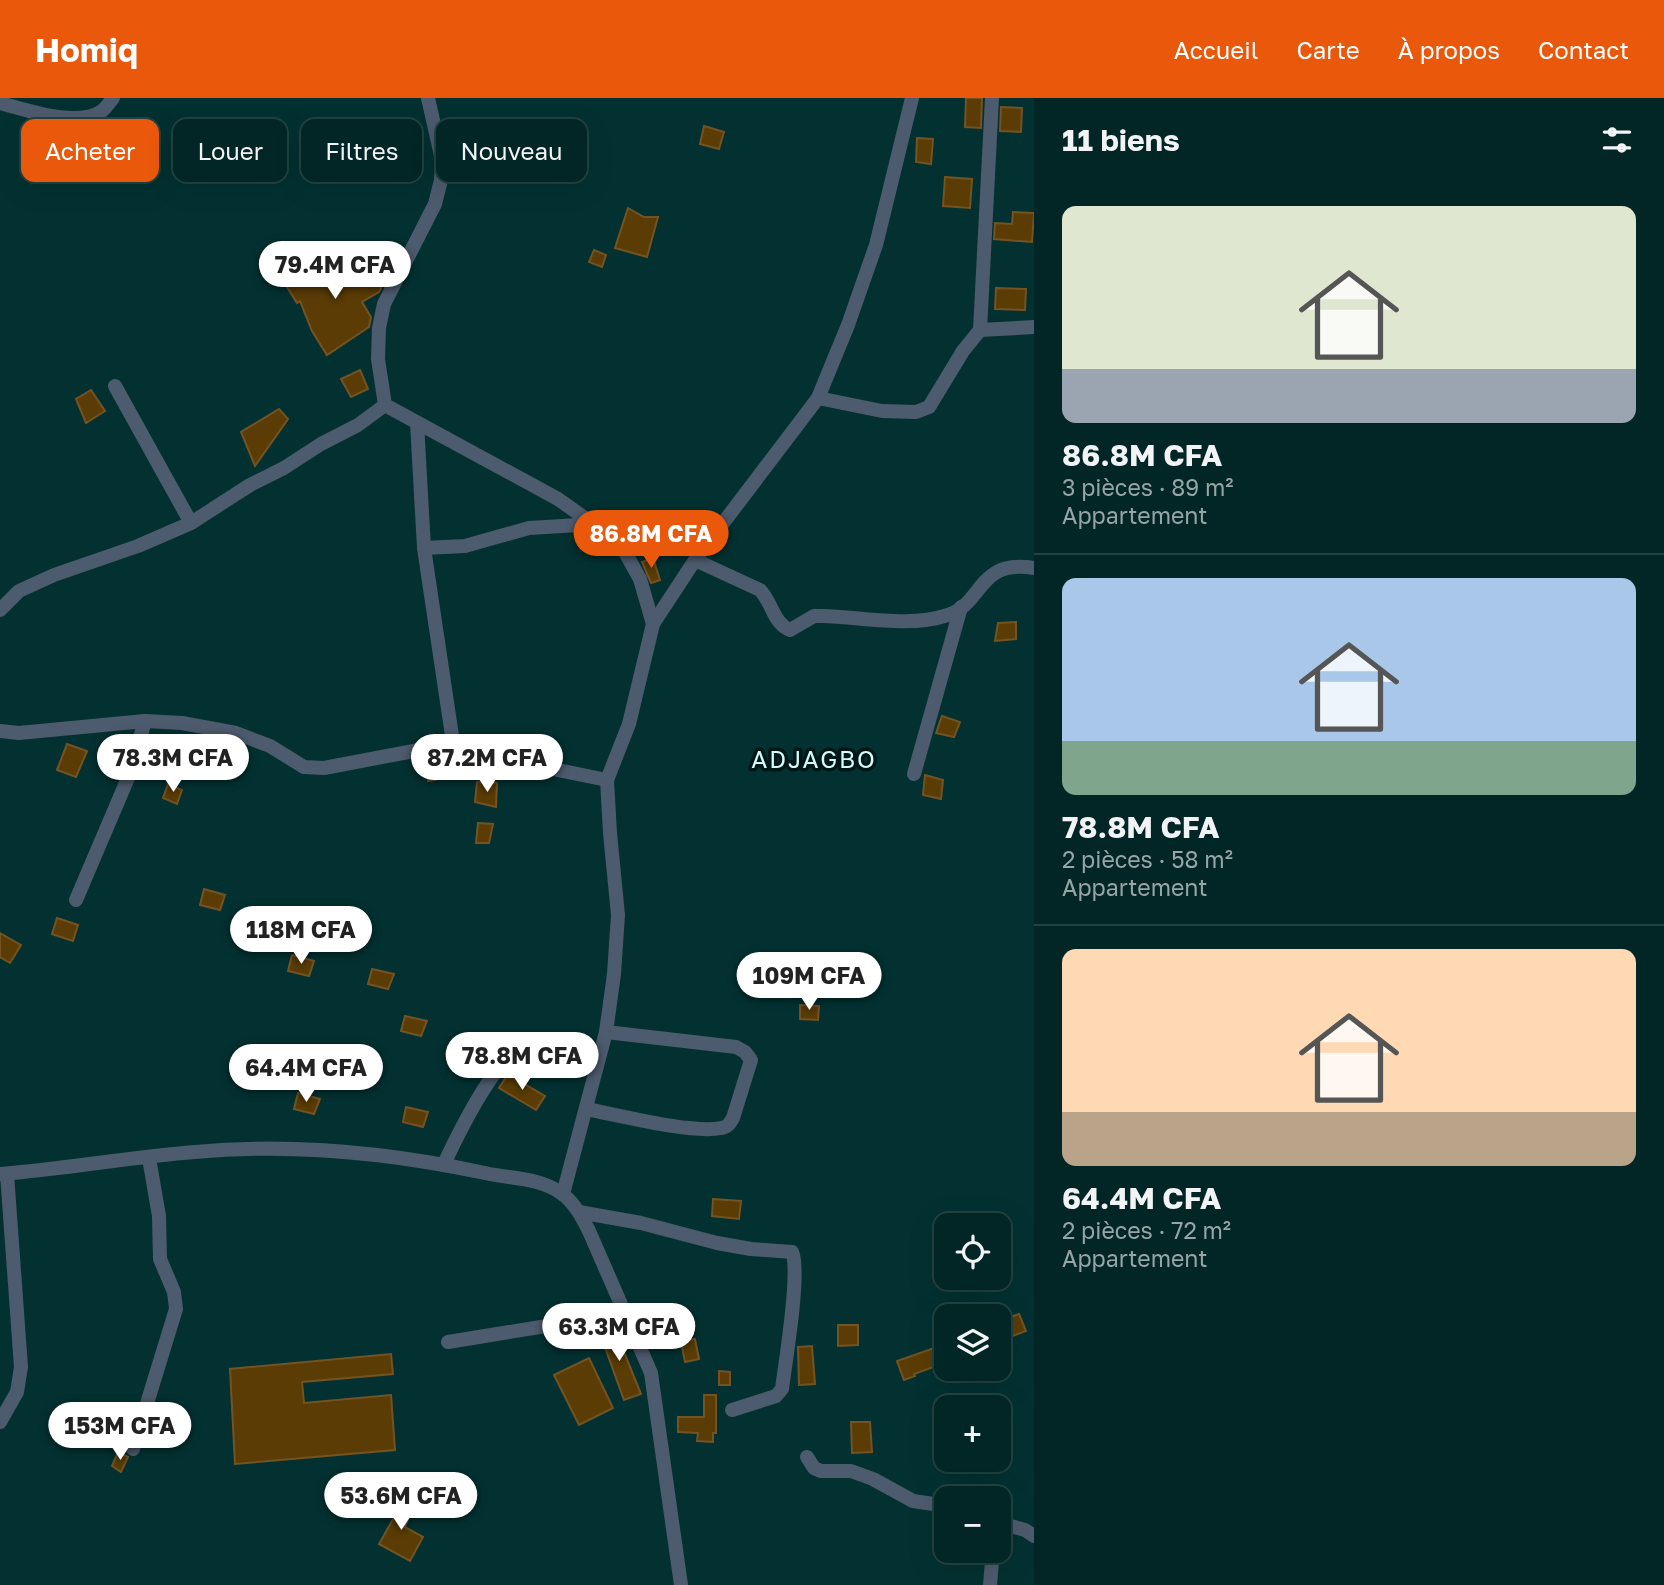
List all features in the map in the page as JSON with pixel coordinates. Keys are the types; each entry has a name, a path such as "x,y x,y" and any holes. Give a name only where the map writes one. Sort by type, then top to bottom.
{"street":[{"path":"0,103 62,118 86,116 103,110 113,98"},
{"path":"385,405 378,359 379,328 384,304 435,204 441,180 442,160 428,98"},
{"path":"563,1194 606,1032 614,974 618,915 607,780 628,724 653,624 695,560 818,398 848,326 876,245 912,98"},
{"path":"818,398 882,411 916,412 929,407 963,351 980,330 992,98"},
{"path":"980,330 1034,327"},
{"path":"115,386 191,523"},
{"path":"385,405 558,499 620,543 640,579 653,624"},
{"path":"0,610 19,591 54,575 138,546 191,523 250,485 358,425 385,405"},
{"path":"416,422 424,548 454,749"},
{"path":"424,548 465,546 529,528 594,524"},
{"path":"695,560 760,590 767,598 778,622 790,630 814,617 921,620 948,615 961,607 990,575 1005,570 1034,568"},
{"path":"914,774 961,607"},
{"path":"0,732 19,733 145,721 183,723 236,733 270,746 304,766 324,768 419,750 454,749 607,780"},
{"path":"76,900 128,778 145,721"},
{"path":"586,1109 685,1128 720,1128 730,1125 751,1060 745,1052 736,1047 606,1032"},
{"path":"444,1164 500,1064 520,1047"},
{"path":"0,1422 17,1392 21,1367 4,1174 195,1152 306,1150 444,1164 525,1179 548,1185 563,1194 579,1212 651,1373 681,1585"},
{"path":"132,1449 176,1309 174,1292 160,1259 159,1216 149,1158"},
{"path":"579,1212 627,1220 729,1245 792,1251 795,1264 782,1389 776,1396 732,1410"},
{"path":"448,1342 626,1313"},
{"path":"807,1457 814,1468 821,1471 851,1471 873,1479 913,1501 934,1504"},
{"path":"1011,1525 1034,1536"},
{"path":"990,1585 992,1563"}],"building":[{"path":"966,98 982,98 981,128 965,127"},
{"path":"1001,107 1022,108 1021,132 1000,131"},
{"path":"704,126 724,132 719,149 700,144"},
{"path":"917,138 933,139 931,164 916,162"},
{"path":"945,177 972,179 970,208 943,206"},
{"path":"628,208 644,217 658,217 647,257 615,248"},
{"path":"1013,212 1034,213 1032,242 994,239 995,223 1012,224"},
{"path":"594,250 606,255 602,267 589,262"},
{"path":"344,253 362,280 374,274 381,288 362,302 371,317 369,327 327,355 312,331 300,301 297,303 285,284"},
{"path":"996,288 1026,289 1025,310 995,309"},
{"path":"360,370 368,389 351,397 341,379"},
{"path":"91,390 105,411 86,423 76,399"},
{"path":"279,409 288,419 255,466 241,432"},
{"path":"653,558 660,580 651,583 642,562"},
{"path":"1016,622 1016,639 995,641 998,623"},
{"path":"942,716 960,722 954,737 936,733"},
{"path":"67,744 87,751 76,777 57,770"},
{"path":"425,759 445,759 449,777 428,781"},
{"path":"925,775 943,780 941,799 923,795"},
{"path":"477,782 497,783 496,807 475,802"},
{"path":"168,784 182,790 177,804 163,798"},
{"path":"478,823 493,824 489,843 476,843"},
{"path":"204,889 225,895 220,910 200,905"},
{"path":"57,918 78,925 73,941 52,934"},
{"path":"0,933 21,945 10,963 0,957"},
{"path":"292,955 314,961 309,976 288,971"},
{"path":"372,969 394,974 388,989 368,984"},
{"path":"800,1005 819,1006 818,1020 800,1019"},
{"path":"405,1016 427,1021 421,1036 401,1031"},
{"path":"508,1074 545,1096 536,1110 499,1088"},
{"path":"298,1093 320,1099 314,1114 294,1109"},
{"path":"406,1107 428,1112 423,1127 403,1122"},
{"path":"713,1199 741,1201 739,1219 712,1216"},
{"path":"1019,1314 1026,1331 1011,1337 1011,1317"},
{"path":"613,1325 641,1394 624,1400 598,1328"},
{"path":"838,1325 858,1325 858,1345 838,1346"},
{"path":"695,1339 699,1359 685,1362 681,1342"},
{"path":"812,1346 815,1384 799,1385 798,1347"},
{"path":"934,1348 934,1367 904,1380 897,1361"},
{"path":"391,1354 393,1374 302,1382 304,1403 391,1395 395,1450 235,1464 230,1369"},
{"path":"589,1358 613,1408 579,1425 554,1375"},
{"path":"719,1371 730,1372 730,1385 719,1385"},
{"path":"704,1395 716,1395 716,1433 713,1433 713,1442 697,1441 698,1433 678,1432 678,1417 704,1417"},
{"path":"851,1422 870,1422 872,1452 852,1453"},
{"path":"118,1452 128,1457 121,1472 112,1466"},
{"path":"392,1498 413,1506 405,1527 423,1537 410,1561 379,1544 397,1512 388,1509"}],"district":[{"name":"ADJAGBO","path":"814,760"}]}
